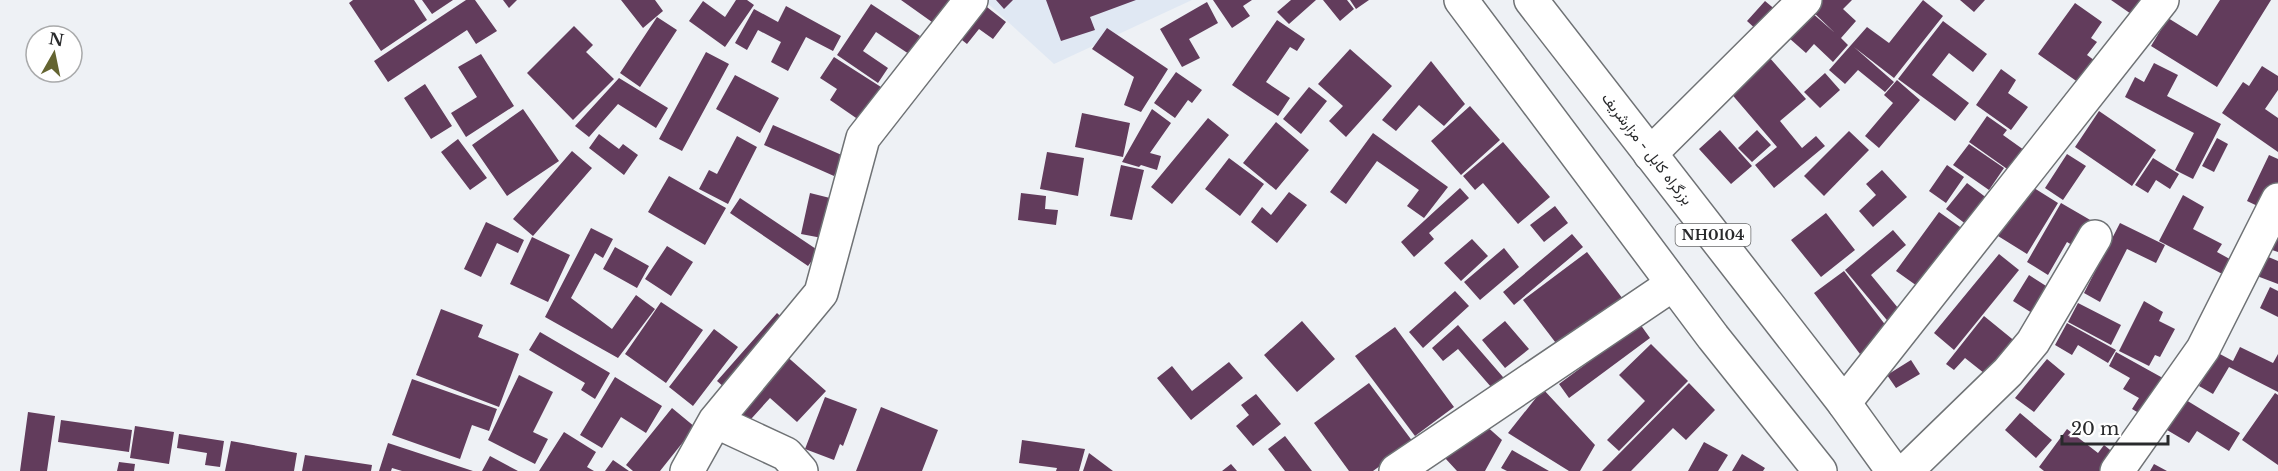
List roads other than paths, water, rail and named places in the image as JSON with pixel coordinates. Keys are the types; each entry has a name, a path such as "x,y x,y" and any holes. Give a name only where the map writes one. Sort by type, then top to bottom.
{"main road":[{"path":"687,471 715,421 821,293 863,138 971,0"},
{"path":"1461,0 1673,284 1820,471"},
{"name":"بزرگراه کابل - مزارشریف","path":"1531,0 1844,403 1893,471"},
{"path":"1650,154 1805,0"},
{"path":"1844,403 2162,0"},
{"path":"2117,471 2203,349 2278,200"},
{"path":"1906,471 2008,372 2033,342 2095,237"},
{"path":"1396,471 1673,284"},
{"path":"715,421 786,454 801,471"}]}
